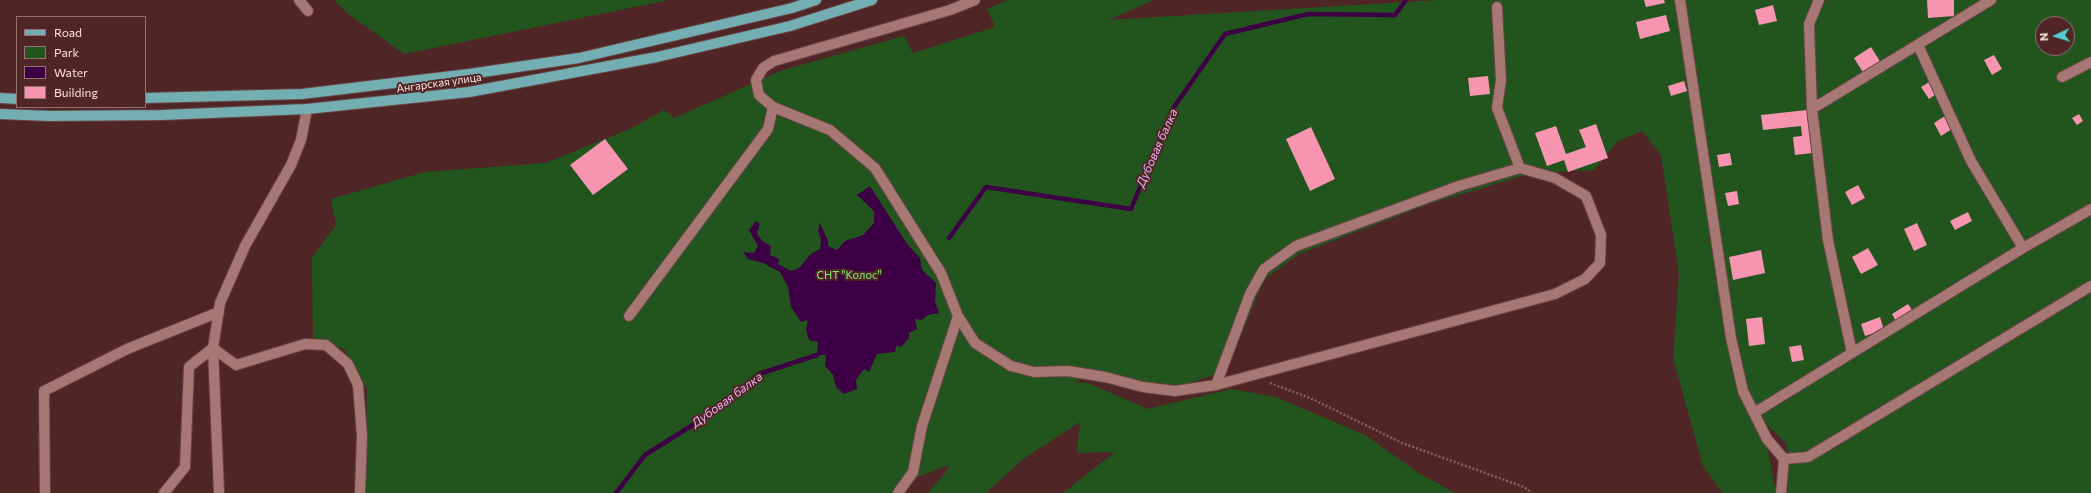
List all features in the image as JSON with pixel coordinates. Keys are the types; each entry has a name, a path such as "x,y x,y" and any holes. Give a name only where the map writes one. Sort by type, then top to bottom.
{"main road":[{"name":"Ангарская улица","path":"146,98 302,94 469,74 580,58 792,8 816,0"},
{"name":"Ангарская улица","path":"0,114 50,116 162,115 307,109 469,92 657,57 790,26 872,0"},
{"path":"0,98 16,99"}],"street":[{"path":"299,0 308,11"},
{"path":"975,0 950,10 774,61 763,68 756,80 759,95 773,107 830,130 875,168 941,272 958,316 975,343 1011,366 1034,372 1068,371 1105,377 1143,387 1175,391 1216,385 1555,294 1585,279 1600,263 1601,235 1586,196 1555,178 1520,168 1459,186 1296,246 1264,269 1250,294 1216,385"},
{"path":"1680,0 1731,338 1743,391 1767,439 1784,459 1781,493"},
{"path":"1819,0 1809,24 1812,109 1828,240 1852,353"},
{"path":"1812,109 1991,0"},
{"path":"1497,7 1501,80 1497,108 1520,168"},
{"path":"1918,45 1971,161 2023,248"},
{"path":"2062,77 2091,62"},
{"path":"628,316 768,129 773,107"},
{"path":"219,493 213,348 220,303 246,246 291,165 300,140 307,109"},
{"path":"1754,413 2023,248 2091,209"},
{"path":"1784,459 1808,457 2091,286"},
{"path":"45,493 44,391 127,349 219,312"},
{"path":"898,493 913,472 922,426 958,316"},
{"path":"213,348 236,365 305,344 326,345 348,364 358,386 362,436 360,493"},
{"path":"164,493 185,467 189,367 213,348"}],"path":[{"path":"1249,376 1310,398 1402,443 1524,487 1532,493"}],"green space":[{"path":"334,0 669,0 404,54 347,13"},
{"name":"СНТ \"Колос\"","path":"1008,0 1154,0 1108,20 1438,0 2091,0 2091,493 1785,493 1790,463 1786,443 1762,420 1776,493 1723,493 1703,466 1673,358 1679,274 1661,155 1642,131 1617,142 1594,170 1532,173 1429,204 1299,254 1264,280 1225,373 1203,378 1181,387 1146,382 1098,372 1073,382 1088,383 1148,409 1231,389 1276,397 1365,435 1419,473 1455,493 1063,493 1115,452 1077,453 1080,422 1023,459 986,493 928,493 946,472 949,465 902,483 895,493 365,493 367,389 357,369 344,349 313,338 312,258 336,225 331,199 425,172 545,163 630,129 664,110 674,118 783,70 904,36 913,53 995,27 987,9"}],"water":[{"path":"870,186 907,244 920,258 922,270 936,283 935,301 939,313 928,315 922,320 915,319 917,329 909,333 909,338 901,347 896,346 895,352 877,354 869,372 864,369 856,380 857,389 844,394 836,387 833,375 825,366 826,355 817,355 818,342 809,340 806,330 808,320 801,322 791,307 788,287 780,272 763,263 748,259 743,252 754,253 758,246 749,230 756,221 760,224 757,233 762,241 771,246 770,255 779,259 778,264 791,271 799,268 811,254 820,249 821,240 818,231 820,223 828,241 828,246 837,250 845,241 863,235 874,223 874,211 857,195"}],"building":[{"path":"1644,0 1664,0 1665,3 1646,7"},
{"path":"1927,0 1954,0 1954,16 1928,18"},
{"path":"1773,5 1777,21 1759,25 1755,10"},
{"path":"1666,15 1670,31 1640,39 1636,22"},
{"path":"1871,47 1881,63 1864,74 1854,58"},
{"path":"1994,55 2002,69 1992,75 1984,60"},
{"path":"1488,76 1490,94 1470,96 1468,78"},
{"path":"1684,81 1687,91 1671,96 1668,86"},
{"path":"1931,81 1939,92 1929,99 1921,87"},
{"path":"1807,110 1812,153 1795,155 1793,137 1802,136 1801,126 1763,130 1761,115"},
{"path":"2079,114 2083,121 2077,125 2072,118"},
{"path":"1945,116 1952,129 1941,136 1934,123"},
{"path":"1596,124 1608,158 1568,172 1564,160 1547,166 1535,133 1556,126 1566,154 1586,147 1579,130"},
{"path":"1311,127 1335,179 1310,191 1286,139"},
{"path":"605,139 628,169 593,195 570,165"},
{"path":"1730,153 1732,165 1719,167 1717,155"},
{"path":"1858,185 1865,198 1852,205 1845,192"},
{"path":"1737,191 1739,204 1728,206 1725,193"},
{"path":"1968,212 1972,221 1955,230 1950,221"},
{"path":"1917,223 1927,245 1914,251 1904,229"},
{"path":"1868,248 1878,265 1861,274 1852,257"},
{"path":"1761,250 1765,273 1733,280 1729,257"},
{"path":"1908,304 1914,313 1897,323 1892,314"},
{"path":"1762,317 1765,344 1749,346 1746,319"},
{"path":"1880,317 1884,330 1865,336 1861,324"},
{"path":"1801,345 1804,360 1792,362 1789,347"}],"waterway":[{"name":"Дубовая балка","path":"949,238 986,187 1131,209 1172,110 1225,34 1308,14 1395,15 1406,0"},
{"name":"Дубовая балка","path":"616,493 645,455 710,414 759,374 817,355 821,352"}]}
